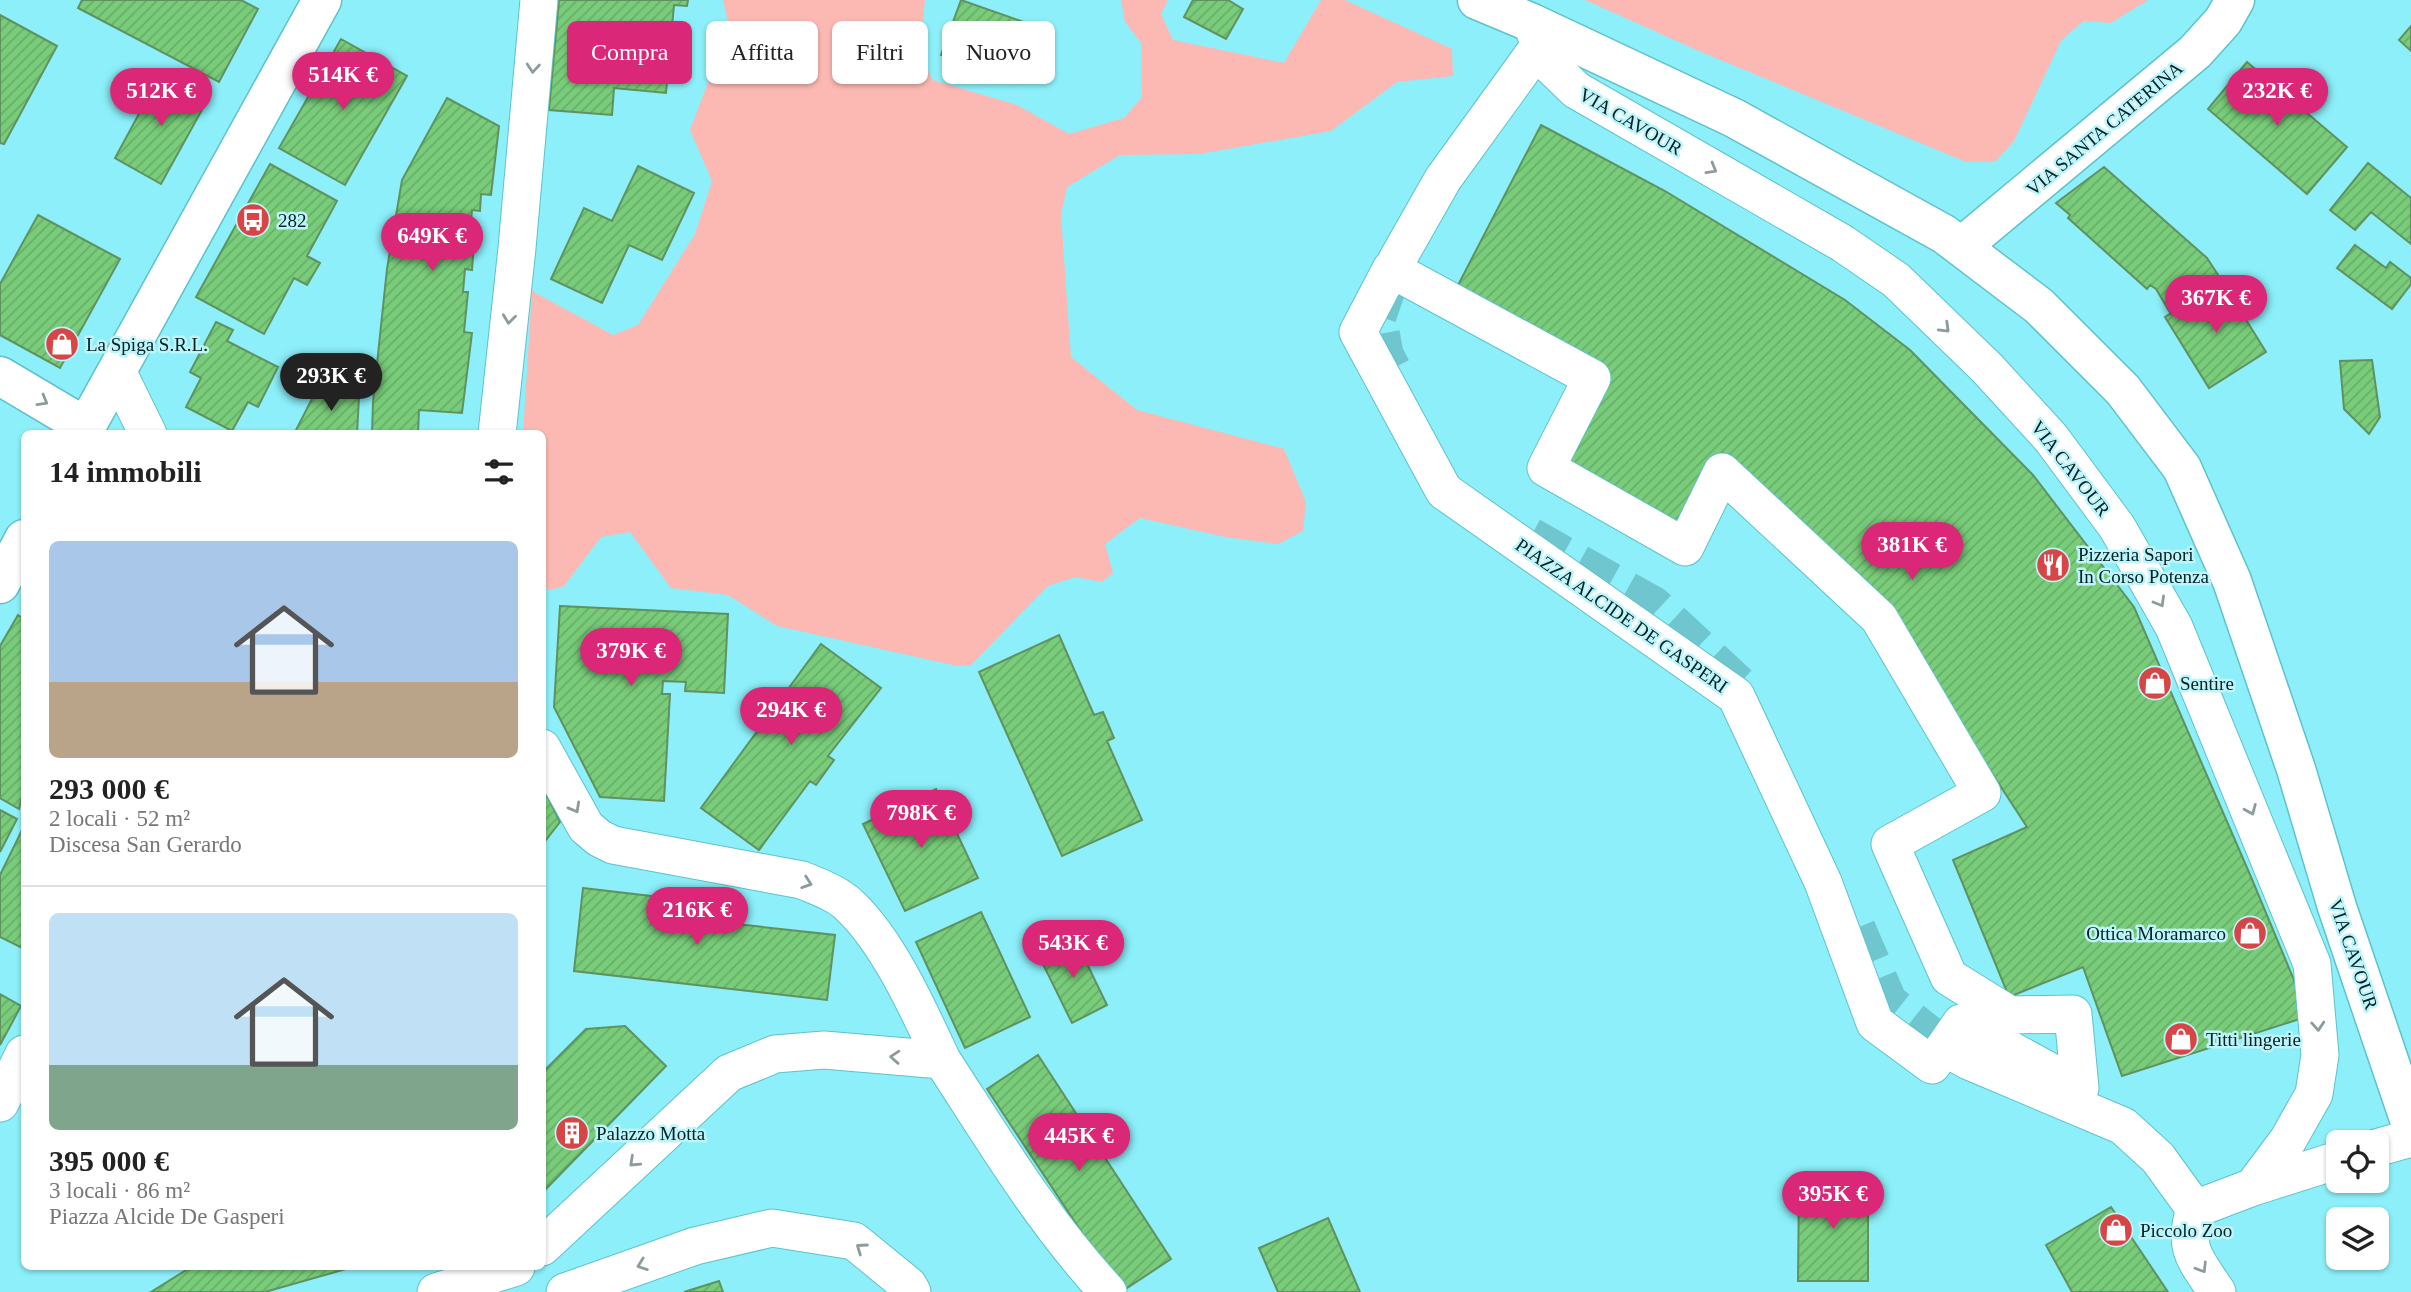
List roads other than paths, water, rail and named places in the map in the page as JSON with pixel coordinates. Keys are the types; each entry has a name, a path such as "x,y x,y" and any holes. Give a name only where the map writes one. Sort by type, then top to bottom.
{"main road":[{"path":"0,376 84,430 322,0"},
{"name":"VIA CAVOUR","path":"1477,0 1536,34 1734,118 1944,234 2039,306 2123,390 2182,468 2232,581 2296,769 2337,907 2411,1125"},
{"name":"VIA SANTA CATERINA","path":"1962,246 2195,52 2223,21 2235,0"},
{"path":"0,584 21,545"}],"street":[{"path":"496,430 517,248 539,0"},
{"path":"1397,260 1443,179 1536,34"},
{"name":"VIA CAVOUR","path":"1536,34 1545,59 1576,90 1842,243 1896,281 1987,368 2051,438 2117,527 2174,627 2312,964 2320,1055 2314,1094 2288,1140 2253,1186"},
{"name":"PIAZZA ALCIDE DE GASPERI","path":"1391,269 1592,377 1546,468 1685,547 1722,472 1879,618 1982,793 1890,844 1949,977 2010,1015 2073,1014 2080,1088 1961,1023 1931,1065 1875,1023 1823,882 1736,695 1444,491 1358,332 1391,269"},
{"path":"117,371 146,430"},
{"path":"546,755 586,827 599,838 622,846 802,880 848,904 881,946 915,1003 942,1060 1016,1174 1080,1262 1108,1292"},
{"path":"546,1244 729,1073 775,1054 824,1050 942,1060"},
{"path":"1951,1051 2123,1126 2158,1158 2195,1209"},
{"path":"0,1103 21,1060"},
{"path":"2389,1144 2411,1138"},
{"path":"2217,1292 2190,1250 2189,1227 2195,1209 2253,1186 2326,1164"},
{"path":"565,1292 695,1246 772,1228 854,1241 908,1285 912,1292"},
{"path":"436,1292 506,1270"}],"tunnel":[{"path":"1390,281 1378,316 1385,354 1400,384"},
{"path":"1531,536 1654,605 1739,684"},
{"path":"1857,928 1889,1002 1951,1051"}],"place":[{"name":"282","path":"253,220"},
{"name":"La Spiga S.R.L.","path":"62,344"},
{"name":"Pizzeria Sapori In Corso Potenza","path":"2053,565"},
{"name":"Sentire","path":"2155,683"},
{"name":"Ottica Moramarco","path":"2250,933"},
{"name":"Titti lingerie","path":"2181,1039"},
{"name":"Palazzo Motta","path":"572,1133"},
{"name":"Piccolo Zoo","path":"2116,1230"}]}
